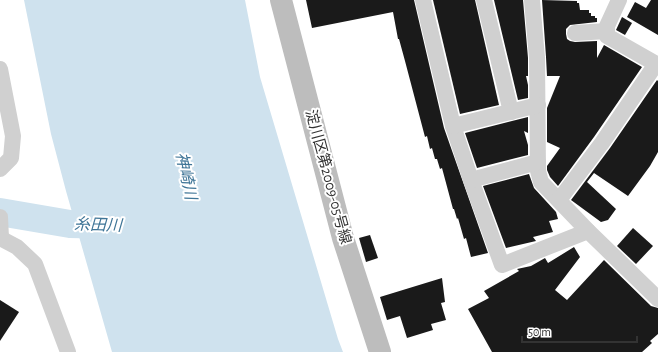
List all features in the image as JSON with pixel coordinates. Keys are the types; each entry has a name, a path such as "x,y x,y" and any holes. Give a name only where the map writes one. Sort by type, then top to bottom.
{"street":[{"name":"淀川区第2009-05号線","path":"281,0 343,238 380,352"},
{"path":"423,0 453,126 502,264 588,231"},
{"path":"484,0 511,112"},
{"path":"532,0 537,58 538,162 541,182 588,231 658,299"},
{"path":"558,200 602,143 657,64 607,36 607,26 619,0"},
{"path":"575,33 607,31"},
{"path":"0,69 13,136 11,158 0,170"},
{"path":"453,126 538,106"},
{"path":"471,180 538,162"},
{"path":"0,230 35,264 68,352"}],"water":[{"name":"神崎川","path":"24,0 245,0 260,77 343,352 112,352 51,134"}],"building":[{"path":"306,0 414,0 444,128 488,253 471,257 466,238 464,239 458,218 457,219 453,209 442,168 440,169 437,159 435,159 432,148 430,149 427,136 425,137 398,39 393,12 312,28"},
{"path":"433,0 475,0 499,105 460,114"},
{"path":"494,0 523,0 528,58 528,76 526,76 528,98 518,100"},
{"path":"542,0 577,1 577,3 579,3 580,10 589,10 591,16 595,16 595,18 597,18 597,22 570,25 566,29 567,39 575,42 597,41 597,58 604,45 642,67 558,186 550,177 547,170 547,166 560,148 547,142 547,108 560,76 547,76"},
{"path":"651,0 658,0 658,35 627,17 635,2 646,8"},
{"path":"622,17 632,23 625,35 616,30"},
{"path":"657,80 658,152 650,166 628,196 594,173 587,182 616,209 608,220 601,222 571,200 610,148"},
{"path":"528,117 528,133 524,131 528,145 528,155 477,168 465,133"},
{"path":"529,174 534,188 556,212 558,219 549,221 553,232 533,237 536,241 506,248 483,186"},
{"path":"633,228 653,246 636,264 617,246"},
{"path":"370,235 378,258 366,262 359,238"},
{"path":"574,247 580,257 555,290 567,300 604,260 651,306 658,308 658,334 650,341 652,343 642,352 492,352 468,309 489,298 484,291 519,271 517,269 531,266 545,258 548,263"},
{"path":"442,278 445,302 441,303 446,320 431,324 433,330 407,338 400,316 387,320 380,297"},
{"path":"0,300 19,312 0,341"}],"waterway":[{"name":"糸田川","path":"0,212 70,224 114,225"}]}
